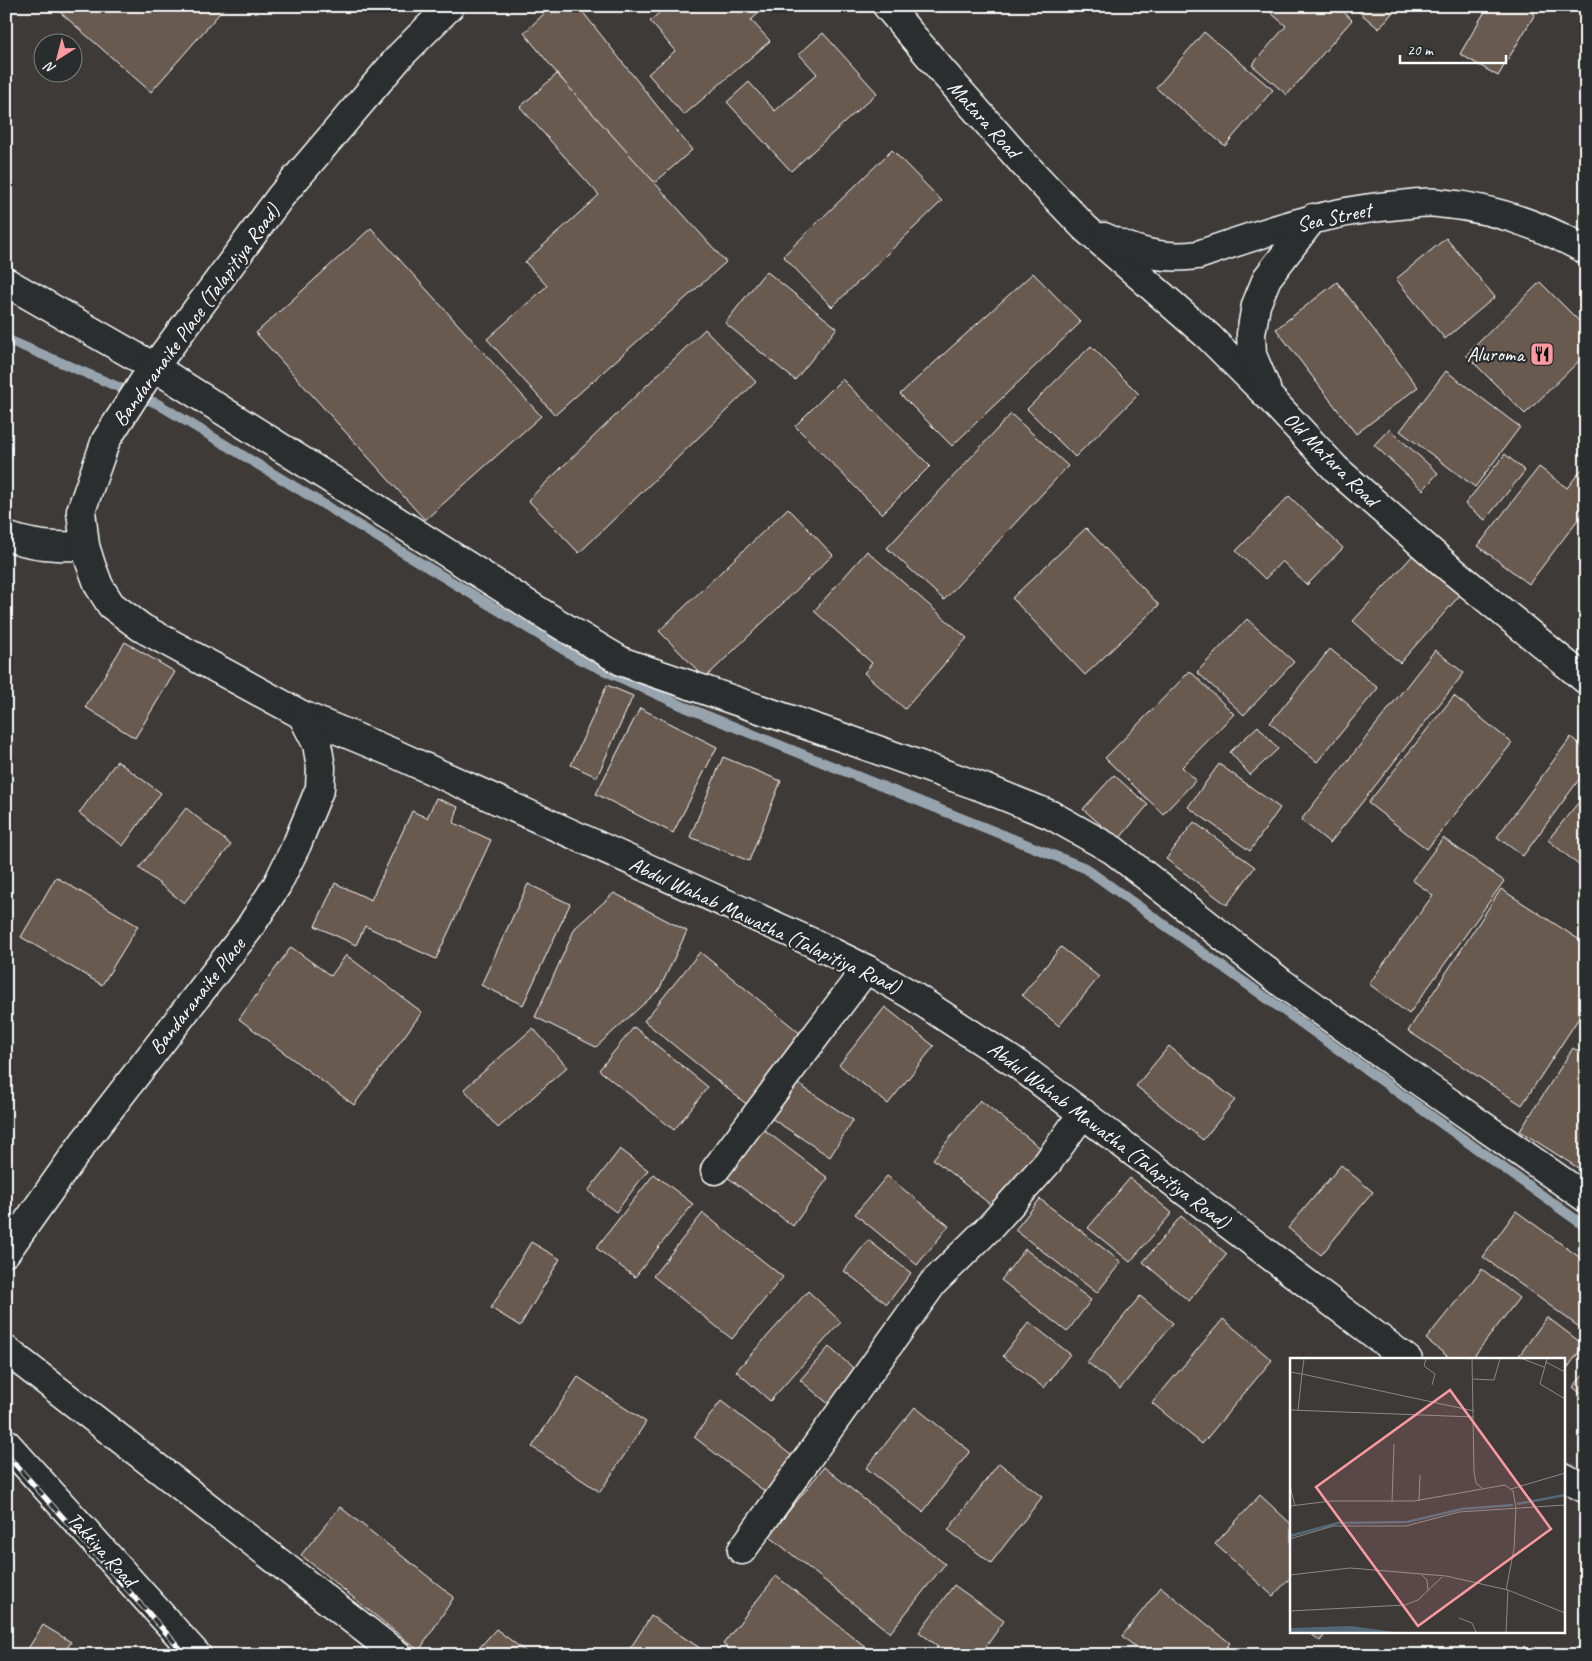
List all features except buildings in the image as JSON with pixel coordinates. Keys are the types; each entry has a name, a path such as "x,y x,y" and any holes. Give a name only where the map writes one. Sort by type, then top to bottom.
{"main road":[{"name":"Bandaranaike Place (Talapitiya Road)","path":"302,715 149,633 111,605 99,586 85,546 81,511 106,440 149,374 281,196 401,55 450,6"},
{"name":"Matara Road","path":"887,6 1022,162 1084,228"},
{"name":"Sea Street","path":"1084,228 1149,254 1168,258 1185,257 1198,255 1313,218 1349,210 1436,202 1472,208 1515,219 1570,241 1586,250"},
{"path":"1270,398 1252,355 1251,334 1256,305 1266,278 1313,218"},
{"name":"Old Matara Road","path":"1084,228 1209,337 1344,476 1448,567 1586,680"},
{"path":"6,282 149,374 623,662 984,788 1050,815 1113,850 1282,983 1586,1198"},
{"path":"6,536 26,543 46,546 85,546"},
{"name":"Abdul Wahab Mawatha (Talapitiya Road)","path":"302,715 430,769 866,969 957,1023 1017,1064 1405,1358"},
{"name":"Bandaranaike Place","path":"6,1252 84,1142 248,930 277,885 297,844 320,788 321,767 317,744 302,715"},
{"path":"715,1170 866,969"},
{"path":"742,1550 933,1283 992,1226 1042,1170 1083,1113"},
{"path":"6,1350 398,1655"},
{"name":"Takkiya Road","path":"6,1443 197,1655"},
{"path":"1564,1478 1586,1489"}],"waterway":[{"path":"6,339 158,404 579,659 685,707 1085,868 1586,1227"}],"railway":[{"path":"6,1454 186,1655"}],"place":[{"name":"Aluroma","path":"1542,354"}]}
